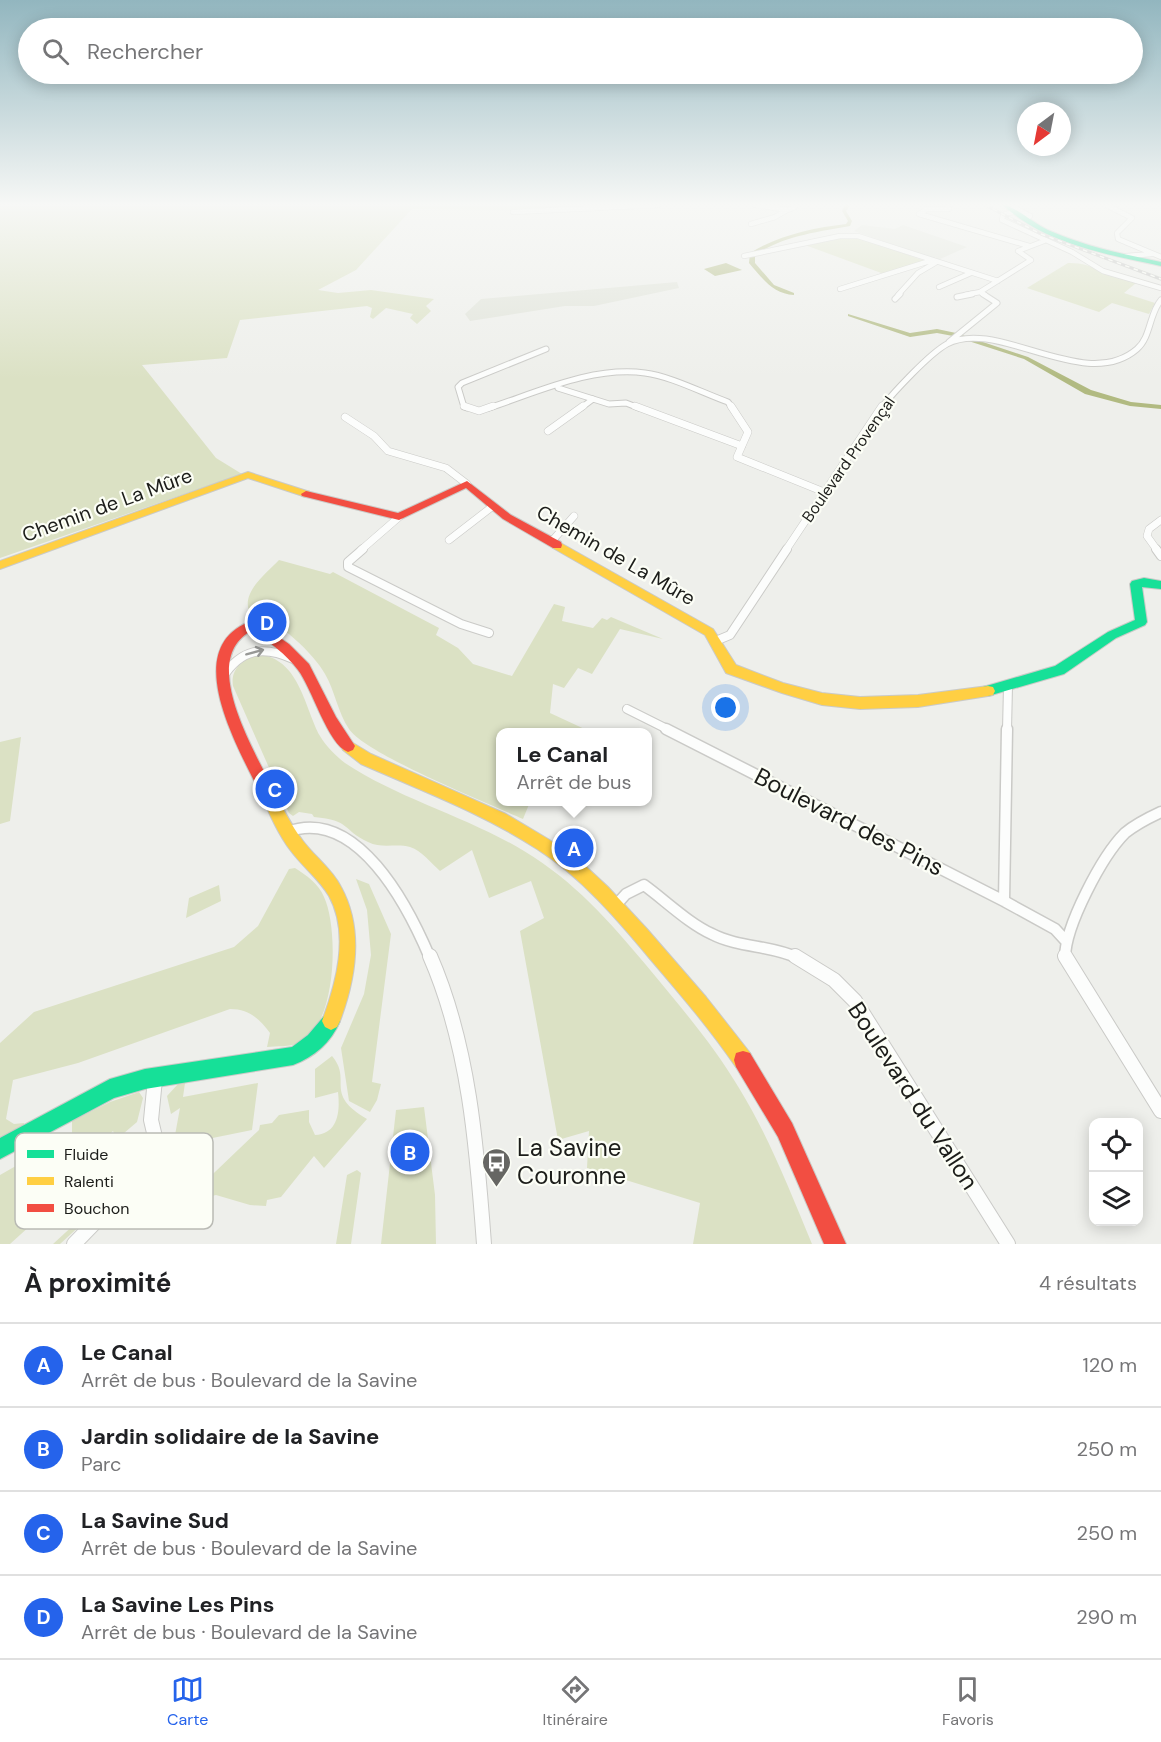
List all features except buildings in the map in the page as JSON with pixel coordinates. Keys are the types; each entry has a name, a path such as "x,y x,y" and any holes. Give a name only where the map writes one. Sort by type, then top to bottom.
{"street":[{"path":"840,289 929,263"},
{"path":"895,299 918,273 933,263"},
{"path":"942,263 998,281"},
{"path":"957,297 980,292 1026,263"},
{"path":"1089,263 1102,271 1161,288"},
{"path":"939,287 971,273"},
{"path":"957,337 997,303 980,292"},
{"name":"Boulevard Provençal","path":"718,640 730,635 824,492 895,390 947,344 957,337 972,337 1058,358 1093,363 1118,359 1137,349 1144,340 1154,308 1161,300"},
{"path":"546,349 462,383 458,387 464,407 479,411 605,373 647,373 728,402 747,432 736,457 824,492"},
{"path":"558,388 609,404 626,403 742,446"},
{"path":"548,431 593,399"},
{"path":"345,417 374,436 388,451 446,468 467,484 399,517 348,562 348,567 461,624 489,633"},
{"name":"Chemin de La Mûre","path":"0,565 248,475 304,494 399,517"},
{"name":"Chemin de La Mûre","path":"467,484 507,517 709,632 718,640"},
{"path":"449,540 493,506"},
{"path":"552,541 574,516"},
{"path":"1161,520 1149,529 1147,536 1161,556"},
{"path":"718,640 723,662 731,669 799,693 836,702 884,704 933,699 1008,686 1058,670 1085,657 1120,631 1135,627 1141,622 1136,584 1144,582 1161,585"},
{"path":"29,1133 110,1089 155,1078 292,1056 310,1048 321,1035 343,986 348,945 346,922 340,901 329,883 296,848 287,832 263,784 222,680 223,661 235,633 248,626 261,628 284,646 297,661 315,686 336,733 350,748 366,759 501,820 541,842 573,864 616,905 705,1008 748,1066 798,1156 835,1244"},
{"path":"222,680 240,656 257,649 273,649 297,661"},
{"path":"1004,901 1008,686"},
{"name":"Boulevard des Pins","path":"627,709 1004,901 1055,929 1066,941"},
{"path":"1161,812 1126,830 1110,848 1066,941 1065,957 1161,1111"},
{"path":"287,832 305,827 343,836 367,854 390,878 411,915 437,973 461,1061 477,1147 484,1244"},
{"name":"Boulevard du Vallon","path":"616,905 626,894 644,885 711,934 733,942 782,950 805,961 834,980 862,1011 1008,1244"},
{"path":"153,1133 151,1120 155,1078"},
{"path":"0,1149 15,1141"},
{"path":"74,1244 89,1229"}],"shaded area":[{"path":"0,263 362,263 356,270 318,290 338,293 371,290 434,299 426,306 431,311 417,324 410,318 413,314 386,308 373,319 370,317 372,308 367,306 240,320 227,358 142,365 216,458 242,474 0,558"},
{"path":"726,263 742,270 715,276 704,269"},
{"path":"854,263 919,263 884,274"},
{"path":"1068,263 1077,263 1136,283 1124,293 1155,303 1149,314 1112,303 1099,312 1027,288"},
{"path":"1114,263 1123,263 1161,277 1161,281"},
{"path":"677,282 679,288 594,306 565,306 470,321 465,314 481,299"},
{"path":"279,560 330,574 333,572 439,628 436,635 458,648 473,664 512,676 554,604 565,607 562,621 593,628 602,618 607,620 611,617 663,639 620,629 592,674 578,668 564,688 553,684 550,713 582,728 496,728 496,806 528,806 523,819 402,765 378,752 349,729 328,681 312,656 292,636 270,620 249,611 249,597 262,577"},
{"path":"262,655 275,659 293,676 320,736 331,751 345,763 388,787 480,828 524,851 559,875 604,918 683,1009 729,1072 769,1145 812,1244 693,1244 700,1203 587,1168 589,1131 558,1140 520,931 544,918 531,881 489,898 472,850 440,871 422,854 410,847 373,844 334,820 314,817 312,814 299,812 293,816 289,813 233,686 234,674 240,664"},
{"path":"21,737 10,821 0,824 0,742"},
{"path":"295,868 312,880 322,892 329,912 332,931 333,953 328,998 321,1018 312,1033 299,1043 267,1047 270,1033 262,1023 248,1013 230,1009 78,1063 13,1080 6,1119 14,1124 24,1123 24,1126 0,1140 0,1043 34,1012 234,947 258,926 289,869"},
{"path":"356,879 369,884 391,934 372,1082 381,1084 377,1100 370,1112 349,1101 341,1048 364,994 371,955 367,910"},
{"path":"219,885 221,901 186,918 189,898"},
{"path":"332,1056 338,1065 342,1094 346,1102 367,1119 324,1168 314,1156 281,1197 267,1200 266,1206 250,1205 213,1196 213,1174 259,1130 260,1125 272,1123 279,1115 309,1110 309,1122 315,1135 323,1134 333,1126 338,1113 338,1092 315,1098 315,1069"},
{"path":"185,1083 183,1097 258,1083 252,1130 213,1138 213,1133 175,1133 180,1108 171,1114 167,1096 178,1084"},
{"path":"139,1092 143,1098 137,1122 124,1133 113,1131 111,1133 72,1133 72,1121 110,1102"},
{"path":"424,1107 435,1195 436,1244 381,1244 396,1110"},
{"path":"15,1166 15,1229 27,1229 10,1244 0,1244 0,1175"},
{"path":"357,1170 361,1173 351,1244 336,1244 347,1175"},
{"path":"69,1229 76,1229 60,1244 53,1244"}],"waterway":[{"path":"752,263 772,286 792,294"},
{"path":"850,315 910,335 937,331 954,334 1026,358 1088,392 1130,404 1161,407"}],"railway":[{"path":"1118,263 1161,279"}],"traffic: fast":[{"path":"1157,263 1161,264"},
{"path":"988,691 1059,670 1112,635 1138,624 1141,622 1136,584 1144,582 1161,585"},
{"path":"29,1133 110,1089 145,1079 293,1056 315,1042 331,1021"},
{"path":"0,1149 15,1141"}],"traffic: slow":[{"path":"0,565 248,475 306,494"},
{"path":"557,545 709,632 731,669 782,688 822,699 860,703 918,701 988,691"},
{"path":"348,746 366,759 500,819 559,855 602,893 641,935 700,1004 743,1060"},
{"path":"268,794 293,840 331,885 344,914 347,929 347,961 341,992 331,1021"}],"traffic: jam":[{"path":"306,494 399,517 467,484 507,517 557,545"},
{"path":"268,794 236,723 222,681 224,654 233,639 246,628 254,625 298,661 309,676 336,730 348,746"},
{"path":"743,1060 785,1130 835,1244"}],"place":[{"name":"La Savine Les Pins","path":"267,622"},
{"name":"La Savine Sud","path":"275,789"},
{"name":"Le Canal","path":"574,848"},
{"name":"Jardin solidaire de la Savine","path":"410,1152"},
{"name":"La Savine Couronne","path":"496,1188"}]}
